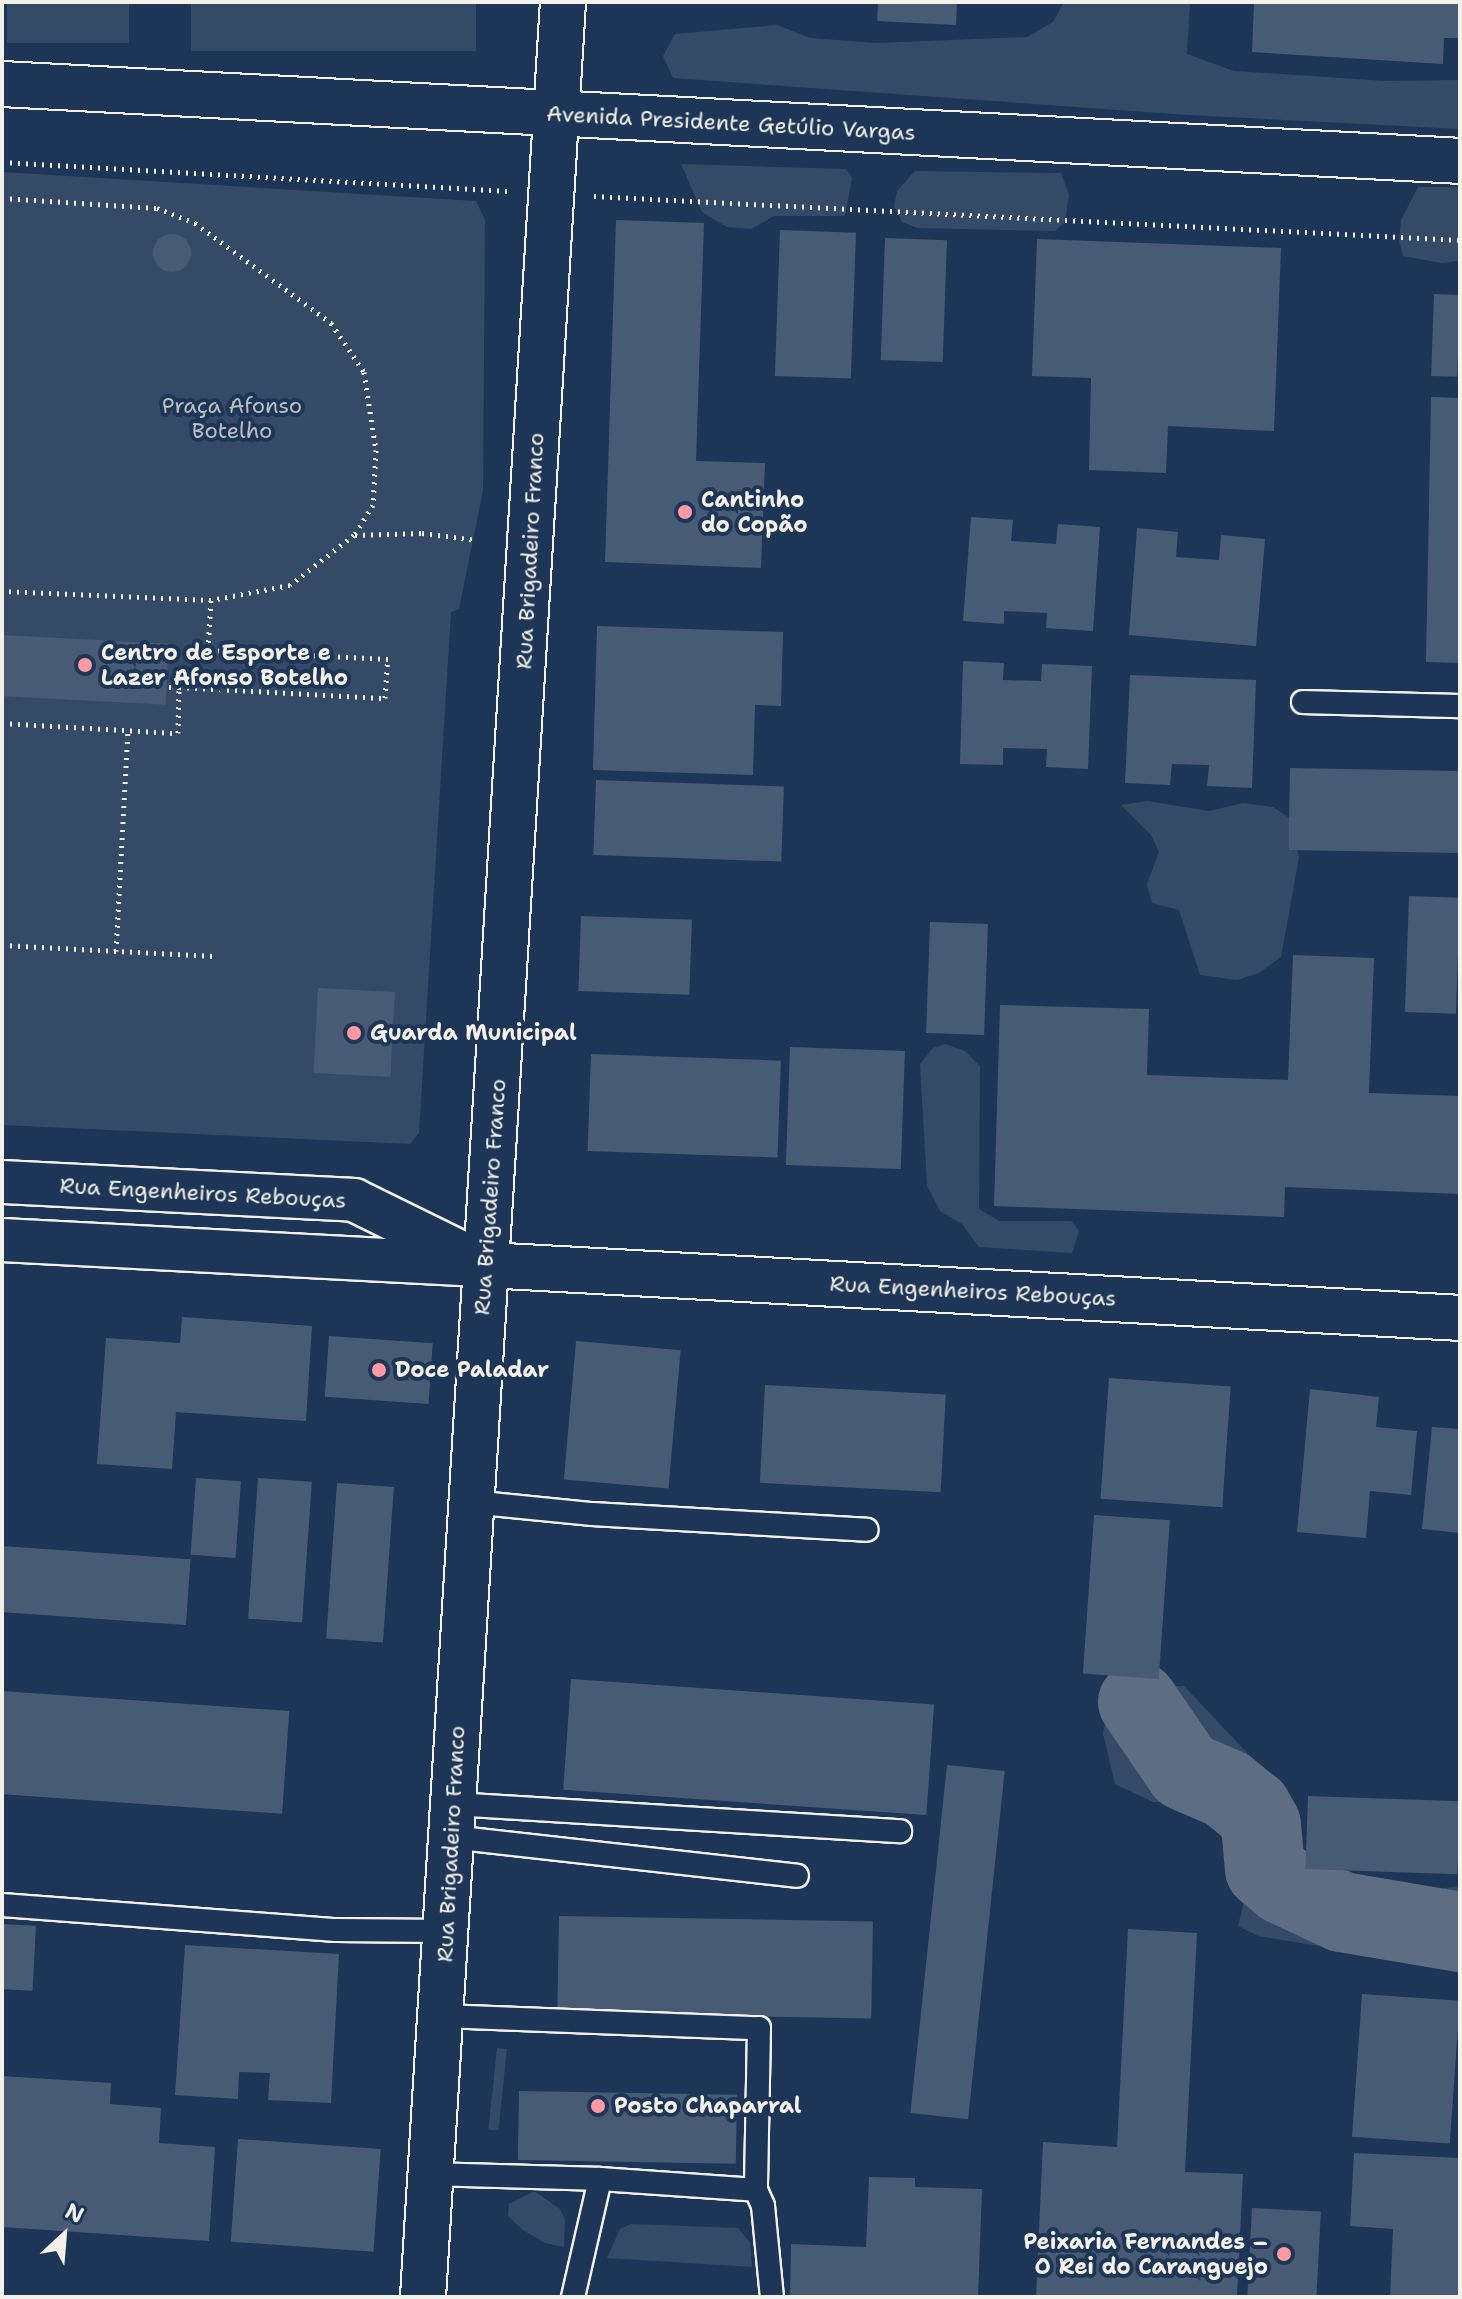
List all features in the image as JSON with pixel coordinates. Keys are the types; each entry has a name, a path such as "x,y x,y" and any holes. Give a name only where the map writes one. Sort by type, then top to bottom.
{"main road":[{"name":"Rua Brigadeiro Franco","path":"423,2297 563,2"},
{"name":"Avenida Presidente Getúlio Vargas","path":"2,84 1460,161"},
{"name":"Rua Engenheiros Rebouças","path":"486,1265 1460,1318"}],"street":[{"name":"Rua Engenheiros Rebouças","path":"2,1182 354,1200 486,1265"},
{"name":"Rua Engenheiros Rebouças","path":"2,1240 486,1265"}],"lane":[{"path":"1303,702 1460,706"},
{"path":"471,1502 592,1514 867,1530"},
{"path":"452,1821 900,1831"},
{"path":"452,1821 797,1876"},
{"path":"2,1905 336,1930 446,1931"},
{"path":"440,2016 759,2028 756,2190 763,2206 772,2297"},
{"path":"431,2174 598,2188 756,2190"},
{"path":"573,2297 598,2188"}],"path":[{"path":"2,162 496,191"},
{"path":"620,197 1460,240"},
{"path":"2,198 157,208 195,223 331,323 364,372 376,450 373,505 354,535 290,585 211,600 2,591"},
{"path":"354,535 422,533 477,540"},
{"path":"167,687 385,698 388,659 208,650 211,600"},
{"path":"2,723 178,733 179,687"},
{"path":"116,951 128,731"},
{"path":"2,945 214,956"}],"green space":[{"path":"7,2 129,2 129,43 7,43"},
{"path":"191,2 476,2 476,51 191,51"},
{"path":"1064,2 1190,2 1187,54 1234,71 1386,81 1460,80 1460,129 1188,115 673,78 663,56 675,34 777,25 810,38 877,43 1027,37 1053,22"},
{"path":"681,164 846,169 852,178 845,216 774,216 751,229 727,227 702,212"},
{"path":"915,171 1061,173 1069,195 1065,222 1055,231 917,228 902,222 894,206 897,191"},
{"name":"Praça Afonso Botelho","path":"2,172 476,201 485,220 483,491 459,609 451,612 419,1133 410,1144 2,1125"},
{"path":"1418,187 1460,187 1460,261 1441,263 1403,256 1399,240 1401,220"},
{"path":"1147,801 1209,811 1243,803 1273,807 1291,819 1299,858 1281,957 1259,973 1237,980 1200,975 1179,910 1152,903 1147,884 1159,852 1151,835 1121,805"},
{"path":"945,1044 965,1051 980,1066 979,1209 999,1221 1071,1221 1079,1231 1072,1253 979,1247 962,1224 940,1211 927,1186 920,1064 933,1048"},
{"path":"1184,1686 1285,1793 1296,1869 1317,1882 1420,1911 1444,1888 1460,1886 1460,1961 1345,1950 1258,1936 1238,1926 1249,1880 1238,1848 1220,1834 1201,1803 1153,1802 1115,1784 1103,1734 1110,1688"},
{"path":"497,2048 507,2049 498,2131 488,2130"},
{"path":"534,2191 560,2209 565,2220 564,2247 545,2243 523,2230 508,2216 509,2204"},
{"path":"631,2224 738,2228 750,2242 752,2267 607,2258 620,2229"}],"building":[{"path":"878,2 957,2 956,25 877,21"},
{"path":"1254,2 1460,2 1460,38 1444,38 1443,64 1252,52"},
{"path":"616,220 704,223 696,461 765,463 761,568 605,562"},
{"path":"780,230 856,233 851,379 775,376"},
{"path":"172,234 185,240 191,253 185,266 172,272 159,266 153,253 159,240"},
{"path":"885,238 947,240 943,362 881,360"},
{"path":"1037,239 1281,248 1274,431 1168,426 1166,473 1089,470 1091,378 1032,376"},
{"path":"1434,294 1460,295 1457,377 1431,376"},
{"path":"1431,397 1460,398 1460,663 1426,662"},
{"path":"971,517 1013,520 1011,541 1056,544 1058,524 1100,527 1093,631 1046,628 1047,613 1004,611 1004,624 963,621"},
{"path":"1137,528 1178,532 1176,557 1219,560 1221,535 1265,539 1256,646 1129,635"},
{"path":"597,626 783,632 781,706 755,705 753,775 593,770"},
{"name":"Centro de Esporte e Lazer Afonso Botelho","path":"2,635 169,644 166,705 2,696"},
{"path":"963,661 1004,663 1003,680 1041,681 1042,664 1092,666 1088,769 1046,767 1047,749 1003,748 1003,765 960,764"},
{"path":"1130,675 1256,680 1252,788 1207,786 1209,765 1172,764 1170,785 1125,783"},
{"path":"1290,768 1460,771 1459,853 1289,850"},
{"path":"596,780 784,787 781,862 593,855"},
{"path":"1409,896 1460,898 1456,1014 1405,1012"},
{"path":"581,916 692,920 689,995 578,991"},
{"path":"930,922 988,924 984,1035 926,1033"},
{"path":"1293,955 1374,958 1369,1093 1460,1096 1460,1194 1285,1187 1284,1217 994,1206 1000,1005 1149,1009 1147,1075 1288,1080"},
{"name":"Guarda Municipal","path":"318,988 395,992 390,1077 314,1073"},
{"path":"790,1047 905,1051 901,1169 786,1165"},
{"path":"591,1054 781,1061 777,1158 588,1151"},
{"path":"182,1317 312,1326 306,1421 176,1412 172,1469 97,1464 106,1338 180,1343"},
{"name":"Doce Paladar","path":"329,1336 433,1343 428,1404 325,1397"},
{"path":"576,1341 681,1350 668,1489 564,1479"},
{"path":"1109,1378 1231,1387 1222,1507 1101,1499"},
{"path":"765,1385 946,1394 941,1492 760,1483"},
{"path":"1310,1389 1379,1397 1376,1427 1417,1431 1411,1495 1370,1491 1366,1538 1297,1532"},
{"path":"1432,1427 1460,1429 1460,1533 1422,1529"},
{"path":"196,1478 241,1481 236,1558 191,1555"},
{"path":"258,1478 312,1482 302,1622 248,1619"},
{"path":"337,1483 394,1487 383,1643 326,1639"},
{"path":"1094,1515 1170,1520 1159,1679 1083,1674"},
{"path":"2,1546 191,1559 186,1625 2,1612"},
{"path":"571,1679 934,1704 926,1815 563,1790"},
{"path":"2,1691 289,1711 282,1814 2,1794"},
{"path":"947,1765 1005,1771 968,2119 910,2113"},
{"path":"1308,1796 1460,1801 1457,1874 1305,1869"},
{"path":"559,1916 873,1921 871,2018 557,2013"},
{"path":"2,1924 36,1926 33,1991 2,1989"},
{"path":"1128,1929 1197,1933 1185,2172 1243,2174 1237,2297 1036,2297 1043,2142 1117,2147"},
{"path":"185,1945 339,1954 331,2103 268,2100 270,2073 239,2072 238,2099 175,2095"},
{"path":"1362,1994 1460,2001 1450,2143 1352,2137"},
{"path":"2,2076 111,2083 110,2104 161,2108 159,2143 215,2147 209,2241 2,2227"},
{"path":"519,2091 737,2095 736,2164 518,2160"},
{"path":"238,2139 381,2149 373,2252 231,2242"},
{"path":"1354,2153 1460,2158 1460,2297 1390,2297 1393,2229 1350,2226"},
{"path":"869,2177 915,2178 915,2187 982,2189 978,2297 790,2297 791,2244 866,2247"},
{"name":"Peixaria Fernandes – O Rei do Caranguejo","path":"1252,2208 1321,2212 1316,2297 1247,2297"}],"waterway":[{"path":"1138,1702 1185,1771 1227,1789 1252,1809 1261,1825 1265,1869 1284,1885 1342,1912 1460,1932"}],"place":[{"name":"Cantinho do Copão","path":"685,512"},
{"name":"Centro de Esporte e Lazer Afonso Botelho","path":"85,665"},
{"name":"Guarda Municipal","path":"354,1033"},
{"name":"Doce Paladar","path":"379,1370"},
{"name":"Posto Chaparral","path":"598,2106"},
{"name":"Peixaria Fernandes – O Rei do Caranguejo","path":"1284,2254"}]}
